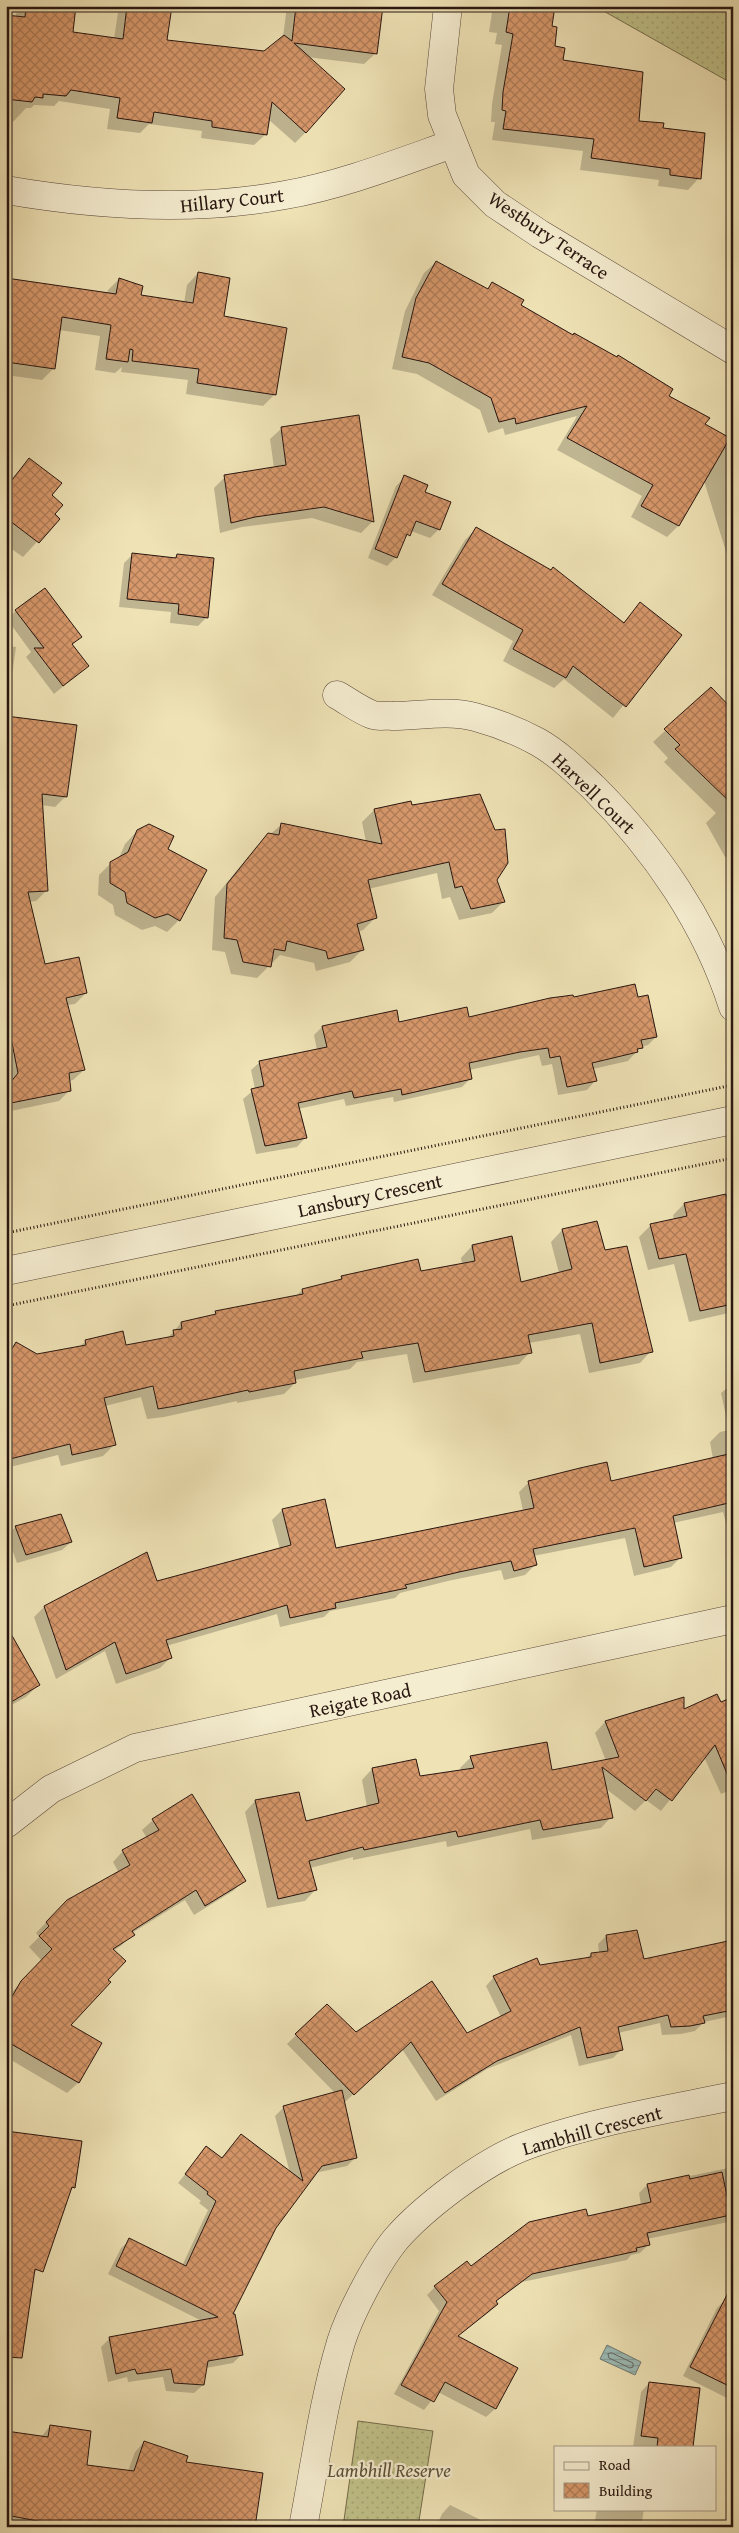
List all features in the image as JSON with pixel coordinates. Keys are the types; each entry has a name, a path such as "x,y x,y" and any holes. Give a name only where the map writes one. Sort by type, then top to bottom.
{"street":[{"name":"Westbury Terrace","path":"448,6 438,89 442,114 452,144 466,175 495,204 540,234 733,350"},
{"name":"Hillary Court","path":"6,190 52,198 151,205 217,204 287,195 351,179 452,144"},
{"name":"Harvell Court","path":"337,695 373,715 408,716 442,713 466,715 489,721 540,743 573,768 616,811 650,851 675,887 714,959 733,1007"},
{"name":"Lansbury Crescent","path":"6,1271 733,1120"},
{"name":"Reigate Road","path":"6,1824 51,1789 135,1748 733,1619"},
{"name":"Lambhill Crescent","path":"304,2527 325,2411 341,2340 368,2282 396,2239 444,2196 488,2166 519,2149 546,2139 659,2111 733,2096"}],"path":[{"path":"6,1233 733,1085"},
{"path":"6,1306 733,1158"}],"green space":[{"path":"595,6 733,6 733,84 600,9"},
{"name":"Lambhill Reserve","path":"358,2421 433,2431 418,2527 343,2527"}],"water":[{"path":"607,2345 641,2362 635,2375 600,2359"}],"building":[{"path":"26,6 76,6 73,32 123,39 127,6 172,6 167,40 264,51 284,35 292,41 296,6 383,6 377,54 294,43 345,89 306,133 272,102 267,135 212,127 212,121 154,112 152,123 117,118 120,98 71,90 66,96 43,94 43,98 35,97 32,102 6,99 6,15 25,17"},
{"path":"510,6 555,6 552,26 557,27 555,46 565,48 563,60 643,72 639,121 664,123 663,128 705,133 701,179 670,175 670,169 591,158 594,139 503,129 506,111 502,110 503,92 513,34 506,32"},
{"path":"436,261 488,289 492,282 524,300 521,305 573,335 574,333 617,357 618,355 673,389 669,396 710,418 705,424 730,438 679,526 641,506 653,485 567,438 587,406 516,424 515,418 499,422 491,398 429,363 402,357 416,298"},
{"path":"198,272 230,278 224,316 287,328 276,395 197,383 199,369 132,361 133,350 130,349 128,362 106,359 111,325 62,317 55,369 6,362 6,278 116,294 119,278 143,286 141,295 193,303"},
{"path":"359,415 374,522 324,507 255,517 231,523 224,475 286,465 281,427"},
{"path":"29,458 62,483 52,495 63,505 55,514 60,519 39,543 6,518 6,488"},
{"path":"404,475 428,485 425,492 451,502 440,530 416,521 410,536 407,534 397,558 375,549"},
{"path":"476,527 551,570 553,567 624,623 640,602 682,635 626,707 573,666 566,678 513,649 523,630 442,584"},
{"path":"132,553 176,558 177,554 214,558 208,618 178,614 179,604 127,599"},
{"path":"45,588 82,637 72,644 89,666 63,686 34,648 44,648 15,610"},
{"path":"711,687 733,710 733,805 675,749 680,745 664,729"},
{"path":"6,716 77,725 67,797 42,794 48,891 28,892 45,964 79,957 87,993 66,998 85,1070 69,1073 71,1091 6,1104 6,1088 18,1073 6,1013"},
{"path":"480,794 495,830 505,829 508,863 497,880 505,902 471,909 462,886 455,888 449,862 368,880 377,918 357,924 364,950 328,959 326,951 287,941 285,951 274,949 271,967 243,962 237,940 224,938 227,884 268,833 279,835 281,823 382,844 374,809 411,801 412,805"},
{"path":"149,824 174,836 168,849 207,870 180,921 168,914 155,918 127,903 125,892 110,883 110,862 128,852 137,830"},
{"path":"635,984 638,997 648,995 657,1037 641,1040 643,1048 637,1049 638,1052 592,1063 597,1081 567,1087 560,1056 550,1058 548,1048 520,1052 469,1063 472,1079 402,1095 401,1089 354,1098 352,1091 298,1103 307,1138 265,1146 251,1089 264,1086 259,1061 327,1047 322,1026 397,1010 399,1022 467,1007 469,1017 550,998 573,995 574,997"},
{"path":"726,1194 733,1225 733,1304 700,1311 686,1254 659,1259 650,1224 687,1216 684,1203"},
{"path":"597,1221 605,1250 627,1246 653,1352 600,1363 592,1323 528,1335 532,1353 425,1372 418,1343 361,1352 363,1358 294,1371 296,1383 249,1392 248,1390 158,1409 153,1386 104,1398 116,1445 72,1455 70,1444 6,1460 6,1359 16,1342 37,1354 86,1345 85,1340 123,1331 126,1345 174,1336 173,1330 182,1329 181,1322 216,1314 215,1311 303,1294 302,1289 342,1279 341,1276 418,1259 421,1271 475,1261 472,1245 512,1236 521,1282 572,1269 562,1229"},
{"path":"733,1453 733,1502 673,1516 682,1558 644,1567 635,1528 533,1549 537,1565 514,1571 511,1561 405,1585 407,1588 335,1603 336,1608 290,1618 287,1605 166,1640 172,1658 126,1674 115,1642 66,1670 44,1606 147,1552 157,1581 291,1545 282,1509 325,1499 336,1548 534,1508 528,1481 580,1468 607,1462 611,1481"},
{"path":"61,1514 72,1542 26,1555 15,1526"},
{"path":"6,1625 40,1685 6,1705"},
{"path":"717,1694 721,1702 733,1697 733,1788 715,1745 672,1801 656,1789 646,1801 602,1767 613,1818 543,1830 540,1820 458,1837 456,1831 364,1850 363,1847 309,1861 317,1890 278,1899 255,1800 299,1792 306,1821 379,1803 372,1768 416,1759 420,1776 474,1768 470,1756 547,1742 552,1770 619,1757 605,1721 684,1697 684,1709"},
{"path":"192,1794 246,1881 205,1906 196,1890 132,1931 135,1935 113,1949 126,1961 108,1980 111,1982 71,2025 102,2043 79,2083 6,2041 6,2007 21,1981 52,1949 39,1936 49,1926 46,1922 67,1900 130,1865 122,1850 159,1830 152,1819"},
{"path":"637,1930 644,1959 728,1941 733,1964 733,2010 703,2016 705,2023 690,2026 671,2027 668,2015 618,2027 623,2050 587,2058 580,2027 497,2061 445,2093 411,2042 354,2095 295,2034 327,2004 356,2032 432,1981 467,2033 511,2011 493,1976 537,1958 540,1965 591,1957 591,1953 608,1951 606,1935"},
{"path":"342,2090 357,2158 322,2166 276,2228 233,2314 235,2314 243,2355 208,2361 204,2385 174,2383 171,2369 137,2374 135,2369 116,2374 109,2337 218,2317 116,2266 129,2238 186,2266 216,2201 207,2194 208,2192 185,2174 206,2146 222,2158 241,2134 303,2181 283,2106"},
{"path":"6,2131 82,2141 75,2188 72,2187 43,2272 35,2269 22,2358 6,2357"},
{"path":"722,2172 731,2215 647,2233 650,2245 636,2248 637,2251 532,2274 496,2301 498,2304 458,2336 518,2368 496,2409 445,2382 434,2402 401,2385 447,2302 434,2286 467,2261 471,2266 529,2222 586,2209 588,2216 651,2202 647,2184 689,2175 690,2179"},
{"path":"733,2283 733,2388 690,2367"},
{"path":"649,2382 700,2388 693,2446 657,2446 658,2438 641,2436"},
{"path":"50,2425 91,2431 87,2465 134,2471 144,2441 188,2456 186,2462 263,2473 255,2527 69,2527 6,2515 6,2431 48,2437"}]}
